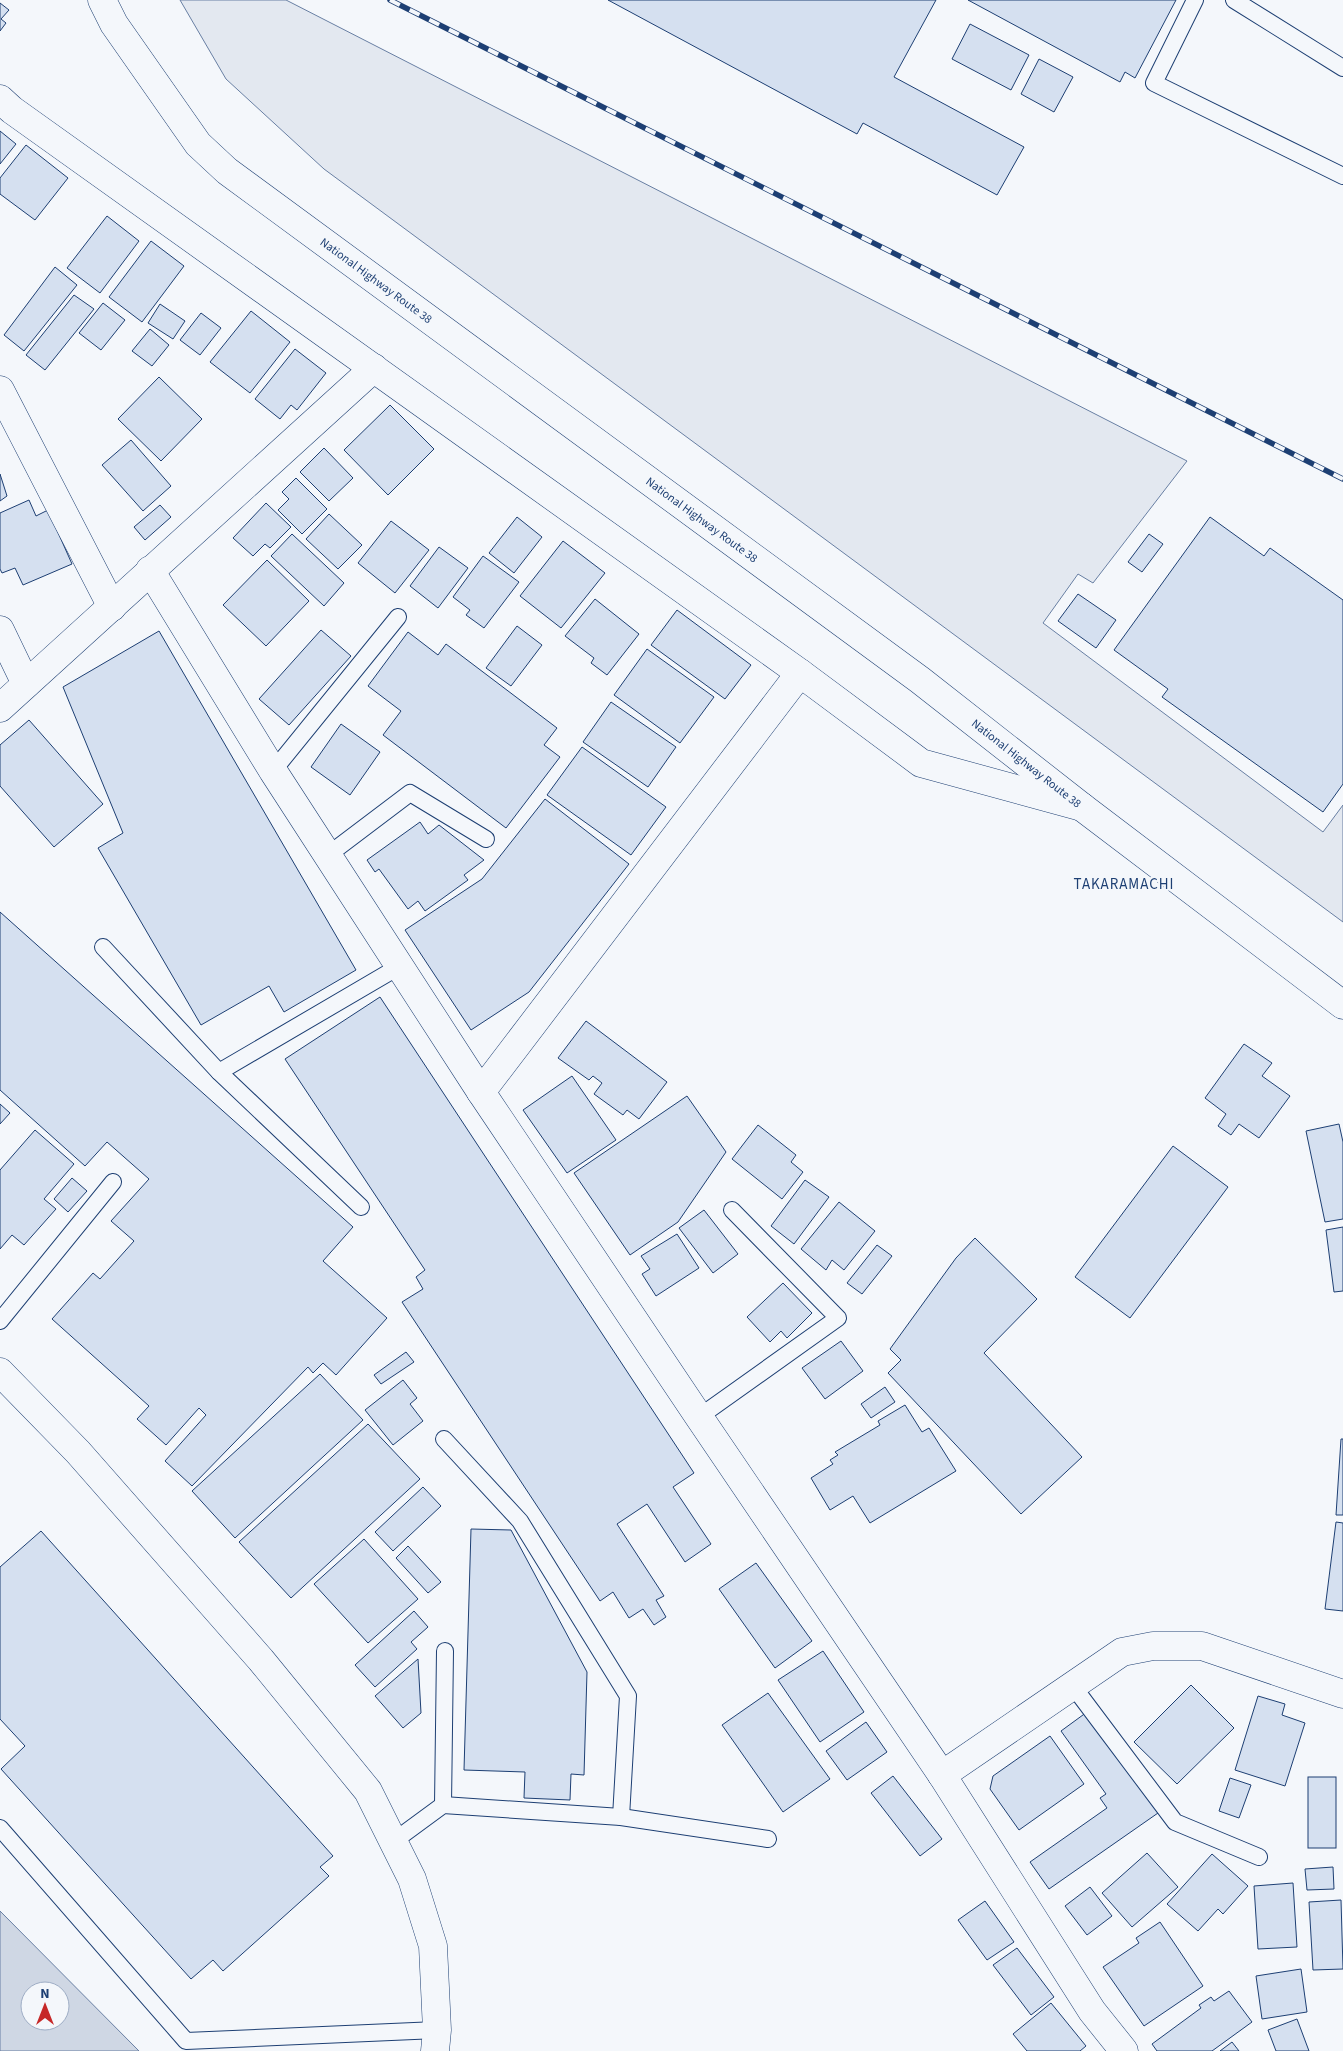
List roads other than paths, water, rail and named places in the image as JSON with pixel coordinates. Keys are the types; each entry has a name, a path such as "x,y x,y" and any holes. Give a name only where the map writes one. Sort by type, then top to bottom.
{"main road":[{"name":"National Highway Route 38","path":"102,0 114,24 198,144 235,177 920,680 1082,807 1343,1005"},
{"path":"0,99 12,110 800,673 921,763 1082,807"},
{"path":"0,708 374,368"},
{"path":"0,390 112,607"},
{"path":"150,570 273,771 481,1092 698,1417 942,1775 1092,2011 1124,2051"},
{"path":"0,630 26,684"},
{"path":"481,1092 800,673"},
{"path":"0,1372 78,1452 261,1660 368,1791 412,1878 433,1946 436,2040"},
{"path":"942,1775 1122,1652 1153,1646 1202,1646 1343,1694"}],"lane":[{"path":"1196,0 1154,83 1343,176"},
{"path":"1234,0 1343,68"},
{"path":"273,771 398,617"},
{"path":"328,855 410,793 486,839"},
{"path":"103,946 219,1072 361,1207"},
{"path":"219,1072 400,966"},
{"path":"0,1321 113,1182"},
{"path":"698,1417 838,1318 732,1210"},
{"path":"444,1439 520,1521 628,1696 621,1817"},
{"path":"443,1805 445,1650"},
{"path":"1073,1686 1174,1822 1259,1858"},
{"path":"394,1841 443,1805 621,1817 768,1839"},
{"path":"0,1828 186,2046 436,2040"}],"railway":[{"path":"390,0 1343,479"}],"district":[{"name":"TAKARAMACHI","path":"1124,884"}]}
